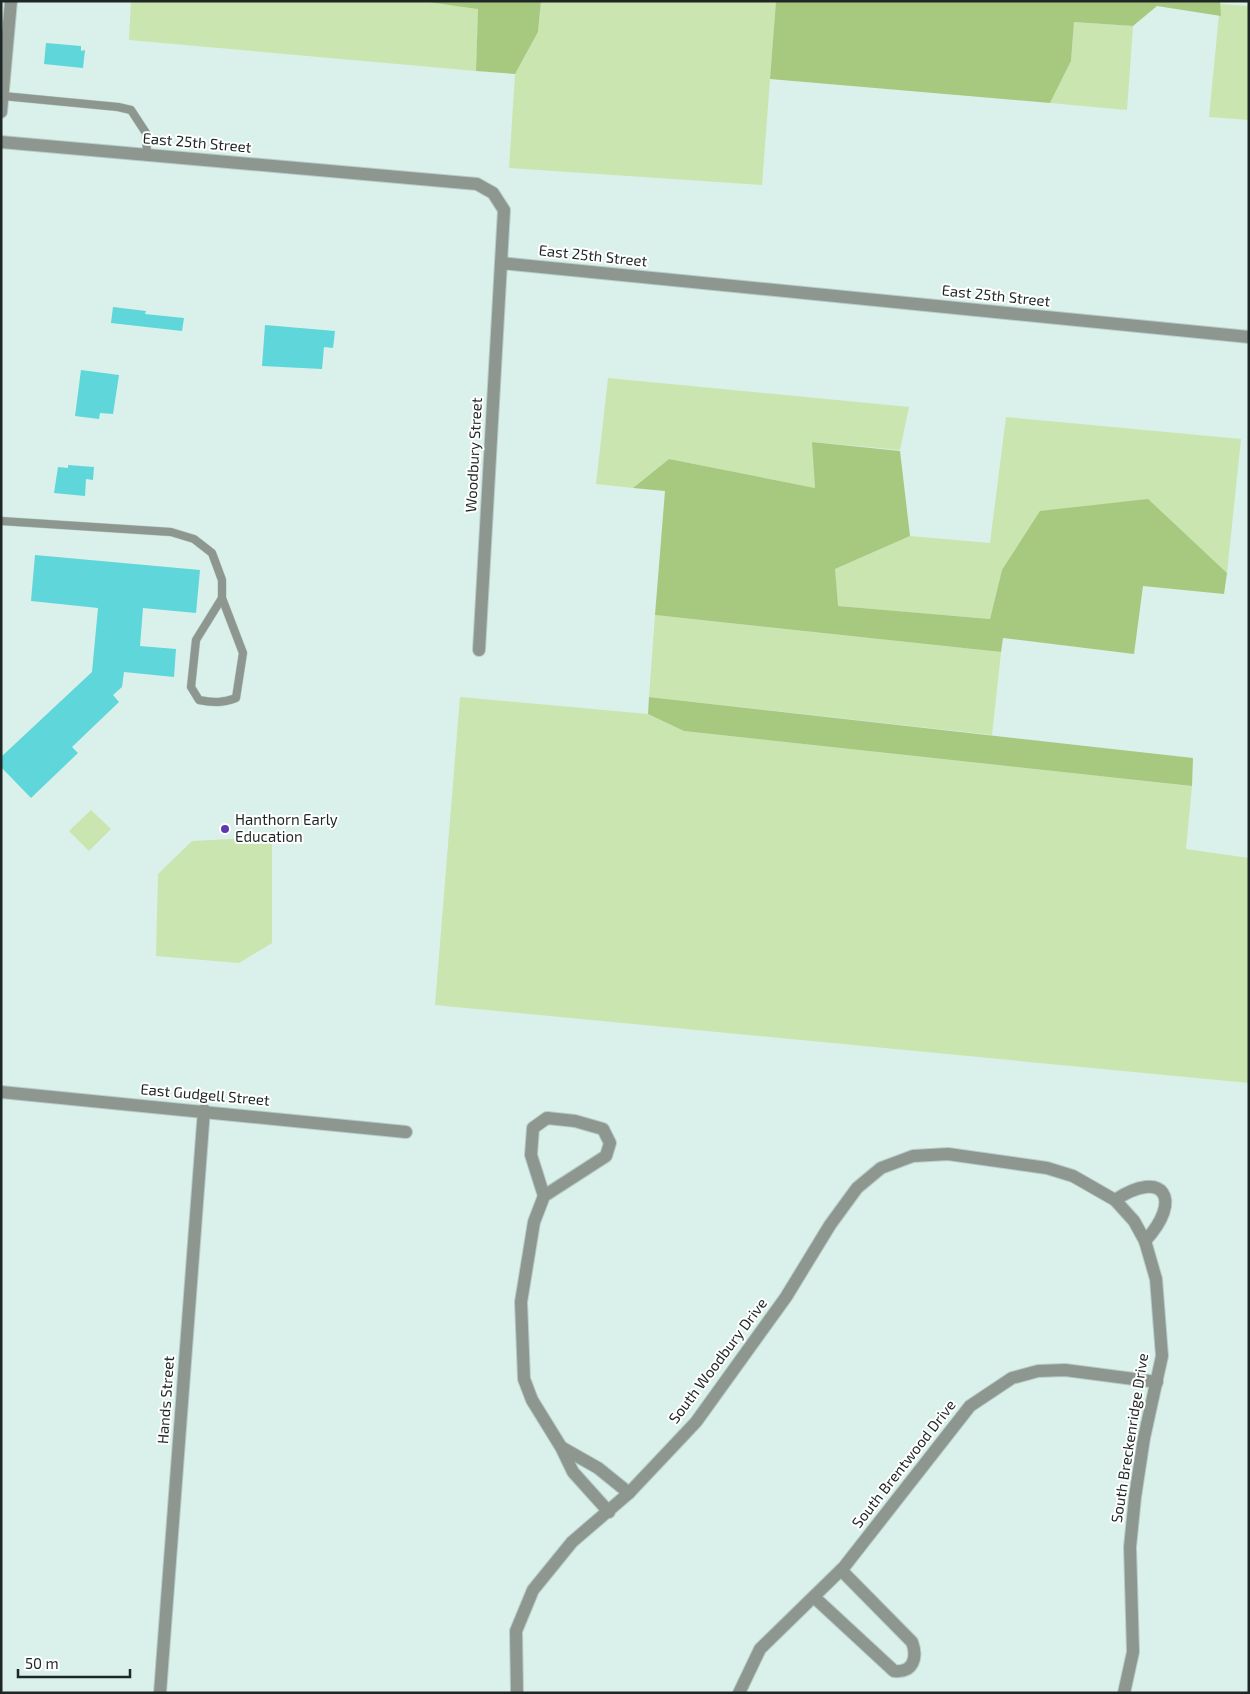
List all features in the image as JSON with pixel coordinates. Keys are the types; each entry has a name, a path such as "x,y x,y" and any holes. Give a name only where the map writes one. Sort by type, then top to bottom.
{"street":[{"path":"1,112 11,1"},
{"name":"East 25th Street","path":"1,142 477,184 493,193 504,210 501,263 1249,337"},
{"name":"Woodbury Street","path":"479,650 501,263"},
{"name":"East Gudgell Street","path":"1,1092 204,1110 406,1132"},
{"name":"Hands Street","path":"160,1693 204,1110"},
{"path":"544,1196 531,1155 533,1128 548,1118 576,1120 603,1130 610,1143 606,1156 544,1196 534,1222 521,1302 524,1379 532,1400 561,1447 577,1478 609,1512"},
{"name":"South Woodbury Drive","path":"517,1693 516,1630 533,1590 572,1542 629,1493 696,1422 786,1297 830,1225 857,1188 881,1168 913,1156 948,1154 1046,1168 1072,1176 1115,1200"},
{"path":"1115,1200 1129,1191 1145,1188 1158,1189 1164,1193 1167,1201 1165,1212 1155,1231 1145,1241"},
{"name":"South Breckenridge Drive","path":"1115,1200 1134,1221 1145,1241 1156,1280 1162,1356 1144,1438 1135,1497 1130,1547 1132,1652 1124,1693"},
{"name":"South Brentwood Drive","path":"739,1693 760,1649 841,1570 970,1406 1012,1378 1038,1371 1066,1370 1157,1382"},
{"path":"561,1447 598,1468 629,1493"},
{"path":"814,1597 894,1671 903,1672 909,1669 914,1656 912,1642 841,1570"}],"lane":[{"path":"3,96 118,107 131,110 146,133 147,155"},
{"path":"1,521 171,532 194,539 212,553 222,580 222,598 243,653 236,698 224,703 212,703 199,700 191,688 196,640 222,598"}],"green space":[{"path":"131,1 421,1 478,8 476,71 129,40"},
{"path":"421,1 541,1 538,32 515,74 476,71 478,9"},
{"path":"541,1 776,1 762,185 509,168 515,74 538,32"},
{"path":"776,1 1220,1 1221,16 1157,6 1133,26 1074,22 1071,61 1050,103 770,79"},
{"path":"1220,4 1249,6 1249,120 1209,117"},
{"path":"1074,22 1133,26 1127,110 1050,103 1071,61"},
{"path":"608,378 909,407 900,450 813,442 815,488 669,459 633,488 596,484"},
{"path":"1006,417 1241,439 1227,573 1147,499 1002,570 990,619 837,606 835,569 910,536 990,543"},
{"path":"812,442 900,451 910,536 835,569 838,606 990,619 1002,570 1040,511 1148,499 1227,573 1224,594 1143,586 1134,654 1003,638 1001,652 655,615 665,491 633,488 669,459 815,488"},
{"path":"655,615 1001,652 992,735 649,697"},
{"path":"460,697 648,714 684,731 1192,786 1186,849 1249,858 1249,1083 435,1005"},
{"path":"649,697 1193,758 1192,786 684,731 648,714"},
{"path":"91,810 111,829 89,851 69,831"},
{"path":"272,837 272,943 239,963 156,956 158,874 192,841"}],"building":[{"path":"46,43 81,46 81,51 85,50 83,68 44,64"},
{"path":"113,307 146,311 145,314 184,318 182,331 111,323"},
{"path":"265,325 335,331 333,348 324,347 322,369 262,366"},
{"path":"81,370 119,375 113,414 100,413 99,419 75,416"},
{"path":"68,465 94,467 93,480 86,479 85,496 54,493 58,467 68,468"},
{"path":"35,555 200,570 196,613 143,608 140,646 176,649 174,677 124,672 122,687 113,695 119,702 72,747 78,753 31,798 1,767 1,757 92,672 98,608 31,601"}],"place":[{"name":"Hanthorn Early Education","path":"225,829"}]}
